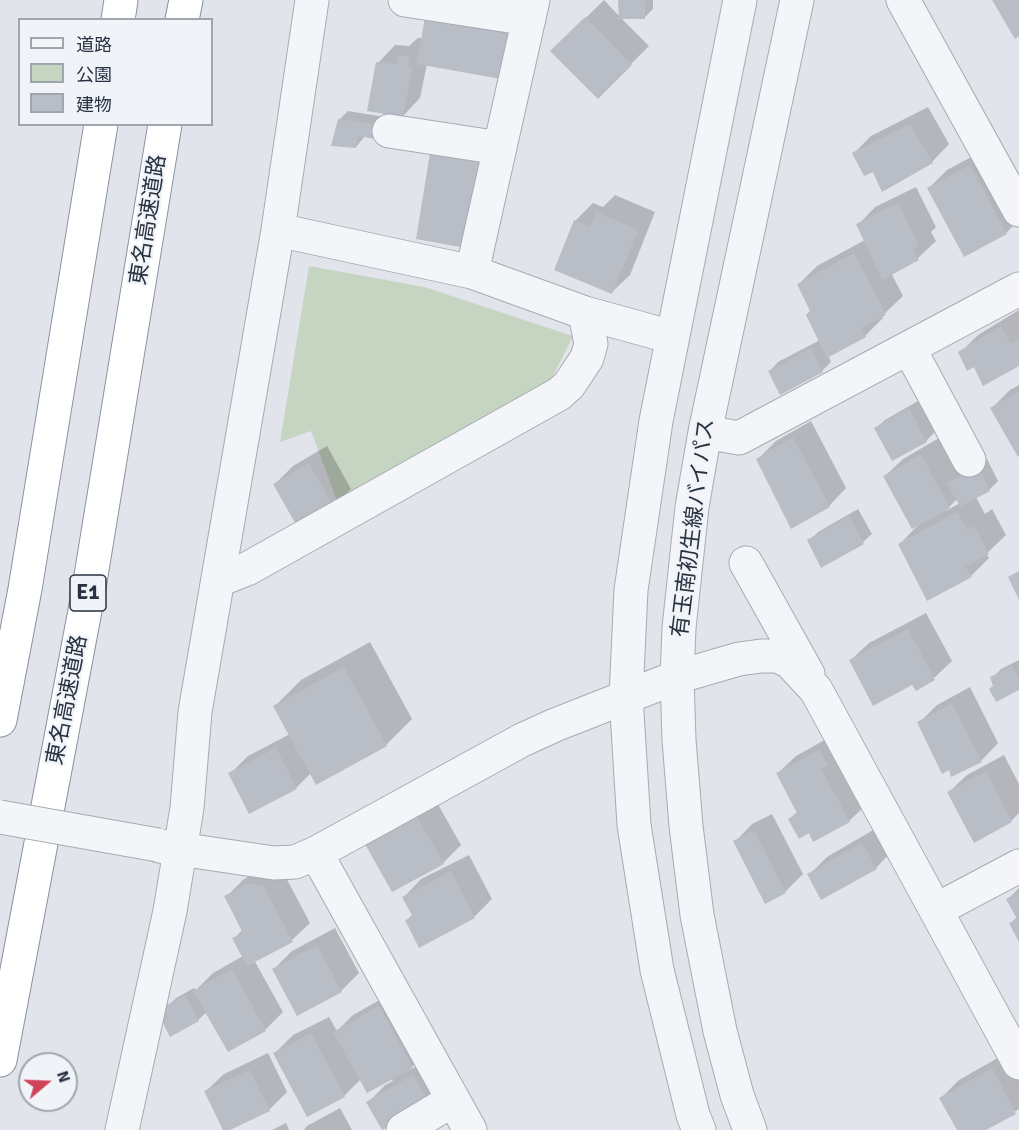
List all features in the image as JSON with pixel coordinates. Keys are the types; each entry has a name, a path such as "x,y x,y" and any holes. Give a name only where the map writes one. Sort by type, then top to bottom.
{"highway":[{"path":"118,18 121,0"},
{"path":"182,18 186,0"},
{"path":"0,720 25,589 101,126"},
{"name":"東名高速道路","path":"0,1060 87,600 165,126"}],"street":[{"path":"122,1130 171,911 169,847 187,808 195,712 278,230 312,0"},
{"path":"405,0 531,9 472,272"},
{"path":"699,1130 693,1115 657,970 634,825 626,696 631,590 657,421 740,0"},
{"name":"有玉南初生線バイパス","path":"750,1130 737,1095 720,1031 697,915 686,826 679,740 677,677 682,584 705,432 797,0"},
{"path":"903,0 1019,210"},
{"path":"389,131 500,148"},
{"path":"278,230 472,272 585,313 672,337"},
{"path":"705,432 739,438 1019,289"},
{"path":"219,580 247,569 559,394 569,385 587,358 591,344 585,313"},
{"path":"909,348 969,460"},
{"path":"746,562 1019,1063"},
{"path":"0,817 169,847 274,862 295,862 316,854 522,740 677,677 739,659 778,656 790,662 816,690"},
{"path":"316,854 470,1130"},
{"path":"936,910 1019,866"},
{"path":"403,1130 453,1100"}],"green space":[{"path":"309,266 424,287 573,336 551,380 340,509 311,431 280,442"}],"building":[{"path":"618,0 645,0 645,19 619,19"},
{"path":"992,0 1019,0 1019,36 1015,39"},
{"path":"425,17 486,29 488,22 511,27 501,79 417,64"},
{"path":"585,17 632,65 598,99 550,51"},
{"path":"398,55 410,56 408,66 412,67 403,117 367,111 376,62 397,64"},
{"path":"338,119 383,126 381,140 358,136 356,148 331,146"},
{"path":"910,124 933,163 882,192 873,172 864,176 852,153"},
{"path":"430,153 481,161 466,248 416,239"},
{"path":"970,165 1007,234 964,257 927,188"},
{"path":"898,203 919,246 913,249 919,260 882,280 856,224"},
{"path":"596,212 638,230 612,294 554,270 574,220 590,227"},
{"path":"854,253 886,315 862,328 866,337 827,358 806,315 810,311 797,284"},
{"path":"1001,326 1010,344 1019,339 1019,366 983,386 974,367 967,371 958,352"},
{"path":"811,348 823,372 780,395 768,371"},
{"path":"1019,391 1019,456 1018,457 990,408"},
{"path":"909,408 927,442 892,461 874,428"},
{"path":"793,437 830,507 791,529 756,459"},
{"path":"921,455 950,508 912,529 883,476"},
{"path":"309,463 334,508 298,528 273,484"},
{"path":"978,466 990,491 960,507 947,483"},
{"path":"957,512 967,530 974,525 989,554 965,567 972,577 927,601 898,544"},
{"path":"849,516 864,544 821,568 807,540"},
{"path":"1019,571 1019,600 1008,577"},
{"path":"908,629 935,680 916,691 912,685 873,706 849,660"},
{"path":"1012,666 1019,679 1019,690 996,702 989,689 993,686 990,677"},
{"path":"344,667 387,746 316,785 273,706"},
{"path":"952,704 982,762 951,777 949,770 942,774 917,722"},
{"path":"276,748 297,789 249,814 228,773"},
{"path":"819,750 828,765 821,769 850,822 813,842 809,833 799,839 788,819 797,813 776,773"},
{"path":"986,771 1012,822 974,843 947,792"},
{"path":"417,816 444,864 392,892 365,844"},
{"path":"754,830 786,893 765,904 733,841"},
{"path":"862,843 877,869 821,900 807,874"},
{"path":"451,871 475,918 419,948 405,920 413,917 402,897"},
{"path":"247,884 263,885 293,942 247,966 232,938 243,933 224,896"},
{"path":"1019,892 1019,942 1009,923 1017,919 1006,899"},
{"path":"317,945 342,992 297,1016 272,969"},
{"path":"232,969 266,1031 228,1052 193,991"},
{"path":"185,995 199,1021 170,1037 163,1023 165,1006"},
{"path":"379,1006 413,1068 367,1093 333,1032"},
{"path":"311,1033 345,1097 307,1117 273,1053"},
{"path":"992,1068 1016,1114 986,1130 957,1130 939,1098"},
{"path":"250,1070 270,1111 230,1130 223,1130 204,1091"},
{"path":"413,1075 429,1103 382,1130 366,1102"}]}
